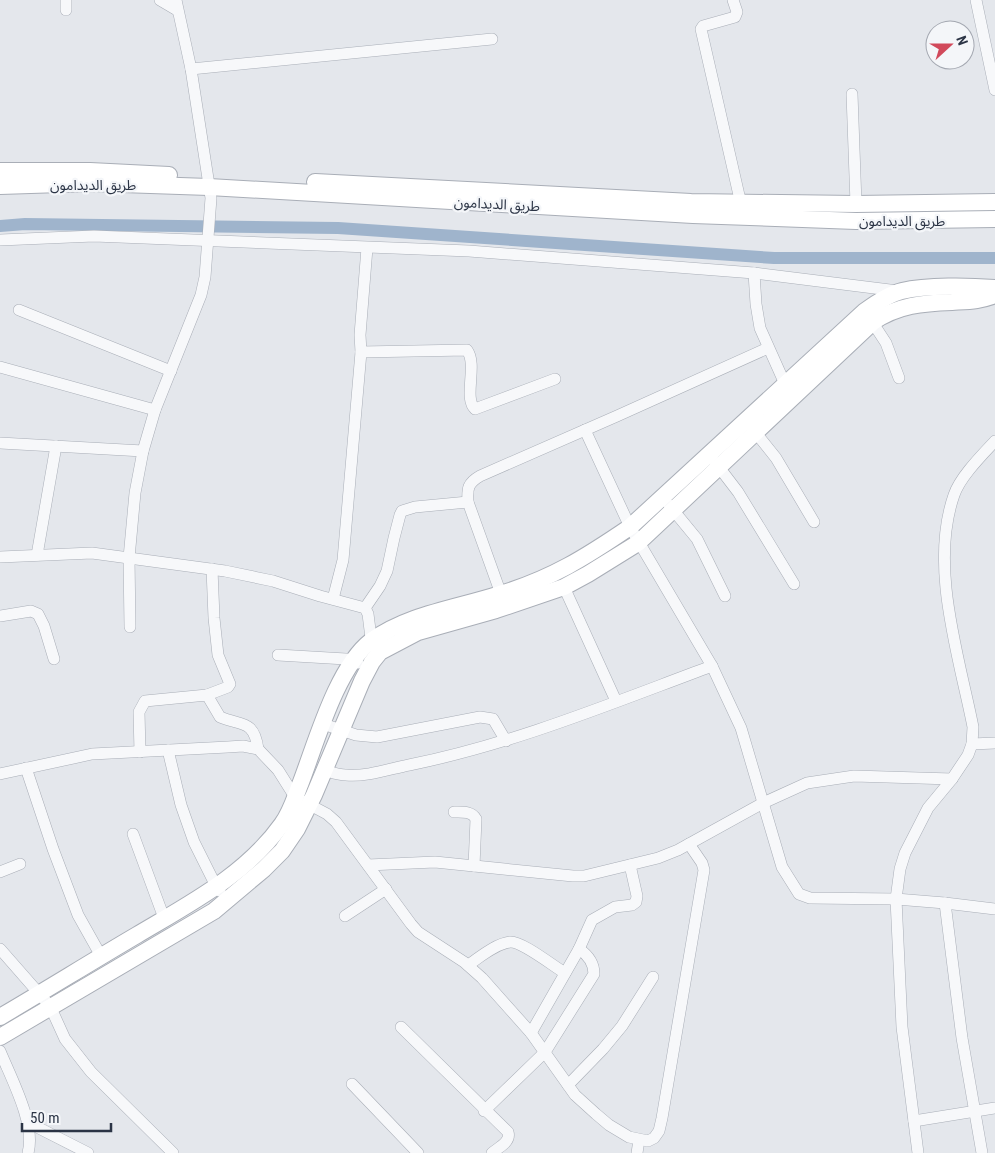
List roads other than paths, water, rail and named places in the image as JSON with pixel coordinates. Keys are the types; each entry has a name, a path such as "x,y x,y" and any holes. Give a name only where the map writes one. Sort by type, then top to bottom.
{"street":[{"path":"130,627 129,558 143,451 155,410 201,296 209,236 209,187 192,69 177,5 160,0"},
{"path":"733,0 737,12 735,17 703,26 701,29 742,204"},
{"path":"976,0 995,90"},
{"path":"192,69 492,39"},
{"path":"852,94 856,204"},
{"name":"طريق الديدامون","path":"0,172 90,171 209,187"},
{"name":"طريق الديدامون","path":"0,186 92,183 209,187 692,209 867,221 995,219"},
{"name":"طريق الديدامون","path":"692,209 742,204 995,202"},
{"path":"0,240 94,236 209,236 367,248 469,251 754,273 902,291 970,287 995,288"},
{"path":"333,599 344,560 361,352 360,335 367,248"},
{"path":"754,273 758,316 768,348 785,384"},
{"path":"0,1017 216,886 242,868 268,843 324,770 371,664 387,648 418,632 496,610 564,587 638,543 668,504 869,317 883,299 902,291"},
{"path":"751,427 785,384 869,317 899,308 981,300 995,295"},
{"path":"19,310 171,371"},
{"path":"869,317 886,343 899,378"},
{"path":"501,594 468,502 467,489 470,482 768,348"},
{"path":"361,352 467,350 471,360 471,403 474,409 555,379"},
{"path":"0,367 155,410"},
{"path":"751,427 776,458 814,522"},
{"path":"585,430 630,528 712,666 741,728 782,867 800,894 810,898 896,899 945,902 995,909"},
{"path":"918,1153 902,1027 896,899 900,870 905,853 928,808 952,780 968,755 972,744 973,727 948,608 944,548 954,494 978,459 995,440"},
{"path":"0,443 143,451"},
{"path":"37,556 56,446"},
{"path":"714,461 745,503 794,584"},
{"path":"365,608 380,586 387,571 402,511 415,507 468,502"},
{"path":"0,1038 50,1006 214,911 264,869 282,850 297,829 302,801 322,724 338,687 353,660 371,642 392,629 416,618 501,594 541,580 591,555 668,504"},
{"path":"668,504 697,539 726,596"},
{"path":"0,557 92,553 212,569 272,581 365,608 368,614 371,664"},
{"path":"140,752 139,712 145,701 207,695 228,687 230,684 218,655 212,569"},
{"path":"564,587 616,702"},
{"path":"0,616 31,611 38,614 44,626 54,659"},
{"path":"278,655 353,660 371,664"},
{"path":"324,770 348,776 362,774 442,758 506,741 712,666"},
{"path":"207,695 220,717 244,724 252,731 257,739 258,749"},
{"path":"322,724 356,735 377,737 480,716 493,719 506,741"},
{"path":"972,744 995,743"},
{"path":"0,774 92,754 243,746 258,749 278,770 302,801 327,814 336,822 415,929 468,965 510,1008 531,1033 575,1095 609,1125 629,1137 648,1141 654,1138 659,1131 662,1118 704,870 702,863 689,844"},
{"path":"168,750 181,805 194,842 216,886 227,900"},
{"path":"26,768 53,849 78,915 101,956"},
{"path":"368,865 429,862 573,876 594,874 658,858 689,844 763,803 807,784 854,776 952,780"},
{"path":"454,812 468,812 476,819 474,866"},
{"path":"133,834 164,918"},
{"path":"0,872 20,864"},
{"path":"531,1033 579,949 592,920 615,907 632,905 636,902 637,896 630,865"},
{"path":"345,916 386,890"},
{"path":"945,902 961,1030 982,1153"},
{"path":"468,965 500,946 511,942 523,946 565,973"},
{"path":"0,949 50,1006 66,1039 91,1072 173,1153"},
{"path":"484,1111 544,1052 594,974 592,963 584,952 579,949"},
{"path":"568,1084 622,1026 653,977"},
{"path":"401,1027 484,1111 508,1132 508,1140 492,1153"},
{"path":"0,1051 29,1123 31,1145 28,1153"},
{"path":"352,1084 418,1153"},
{"path":"914,1121 995,1108"},
{"path":"29,1123 88,1153"},
{"path":"637,1153 639,1140"}],"waterway":[{"path":"0,226 25,224 338,228 774,258 995,258"}]}
